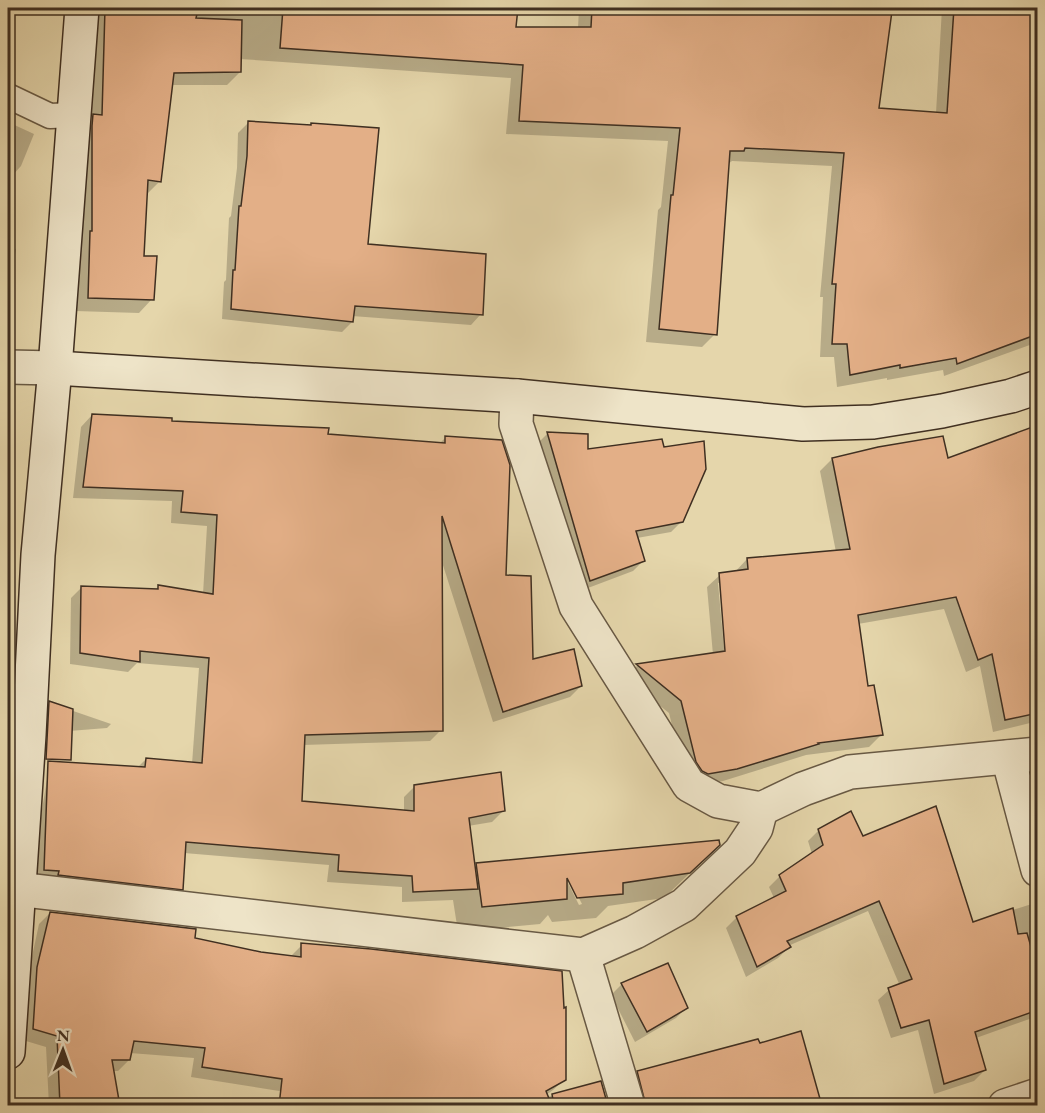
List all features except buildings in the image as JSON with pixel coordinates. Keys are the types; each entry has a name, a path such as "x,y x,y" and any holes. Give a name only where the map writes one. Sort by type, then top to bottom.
{"street":[{"path":"8,1052 13,889 82,8"},
{"path":"8,367 517,396 803,424 873,422 942,411 1011,396 1038,387"},
{"path":"517,396 516,424 576,606 689,786 718,801 761,809 803,789 850,772 1023,755 1038,870"},
{"path":"13,889 582,955 635,932 684,905 740,852 756,828 761,809"},
{"path":"582,955 628,1106"},
{"path":"1005,1106 1038,1095"}],"lane":[{"path":"8,96 50,116 74,115"}]}
